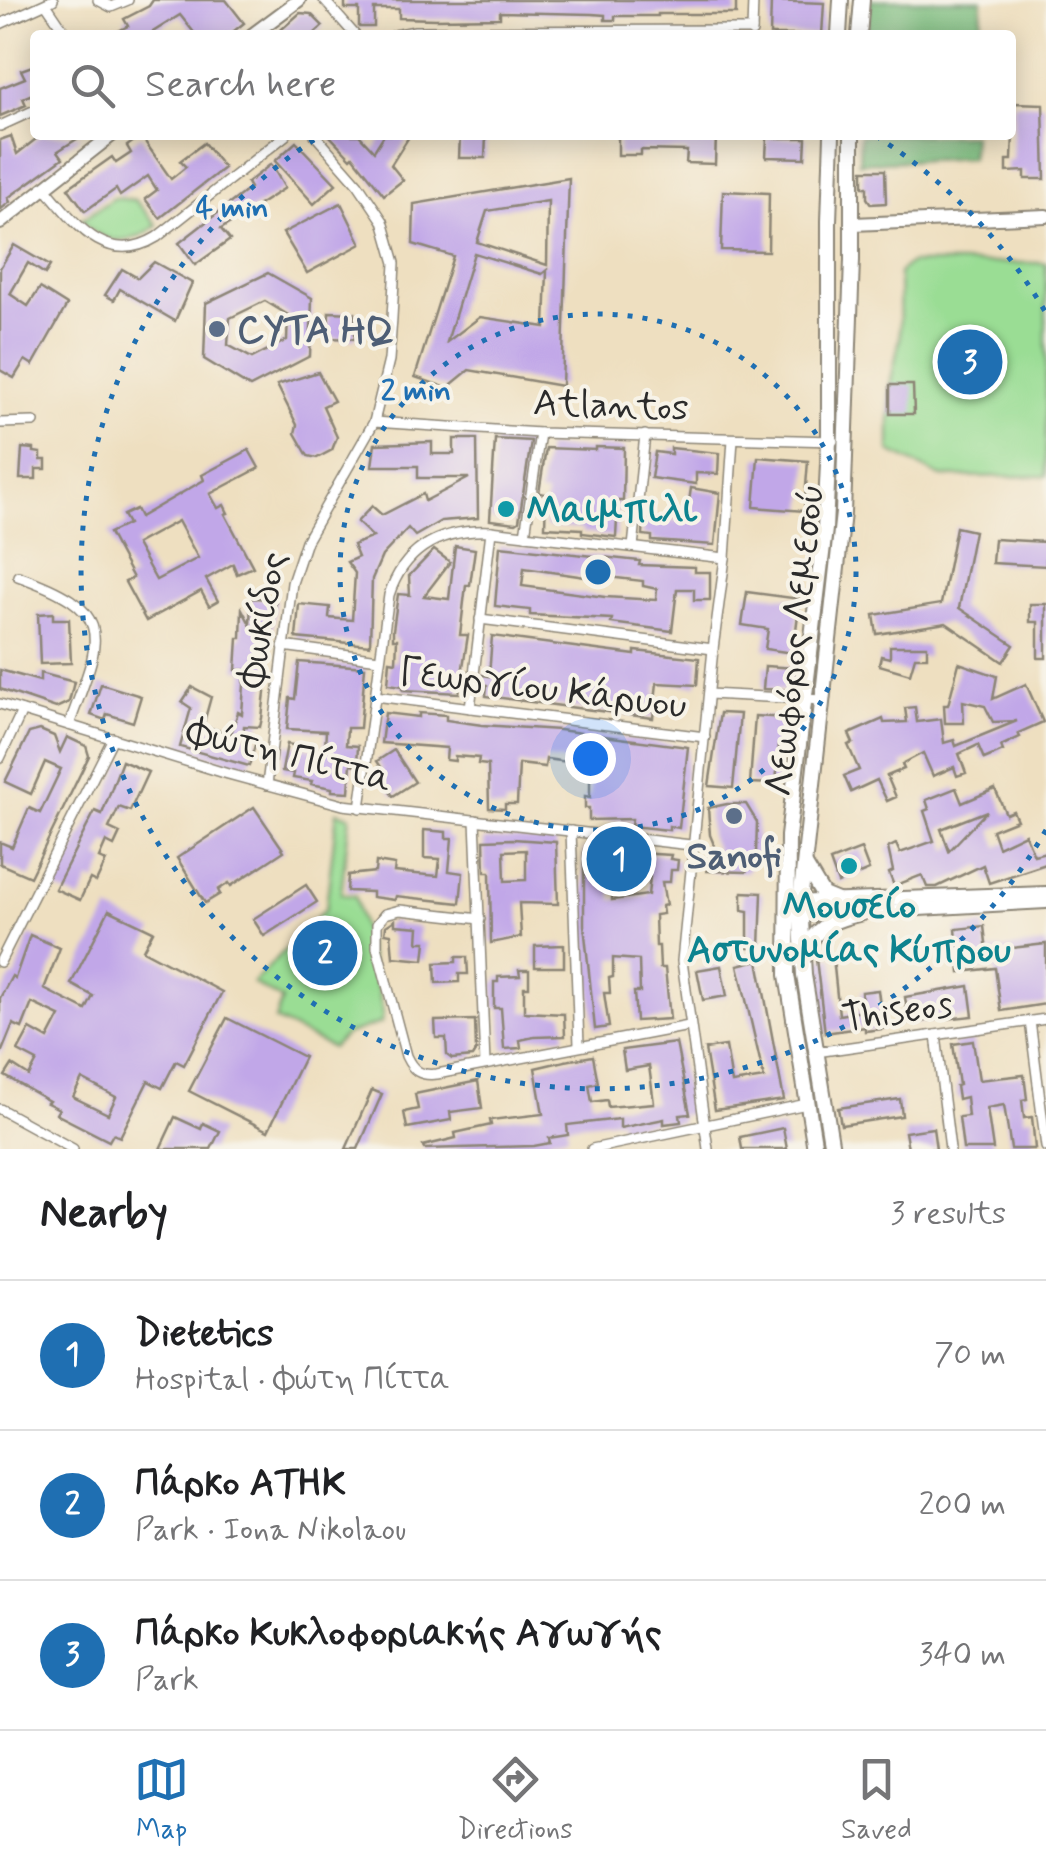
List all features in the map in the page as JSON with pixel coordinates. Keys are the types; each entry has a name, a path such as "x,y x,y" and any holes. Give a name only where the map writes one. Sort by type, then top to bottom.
{"main road":[{"path":"259,30 299,0"},
{"path":"839,30 841,0"},
{"path":"859,30 862,0"},
{"path":"0,223 106,140"},
{"name":"Λεωφόρος Λεμεσού","path":"832,140 830,441 825,529 788,836 794,909 832,1149"},
{"name":"Λεωφόρος Λεμεσού","path":"815,1149 788,976 835,600 846,442 852,140"},
{"path":"853,224 1046,216"},
{"path":"803,860 823,895 840,902"},
{"path":"794,909 840,902 1046,893"},
{"path":"794,909 862,913 1046,902"},
{"path":"804,974 814,934 832,922 862,913"}],"street":[{"path":"98,0 111,7 128,0"},
{"path":"324,0 351,30"},
{"path":"752,30 753,0"},
{"path":"1,22 49,2 64,30"},
{"path":"0,126 30,112"},
{"path":"45,188 92,239 117,246 140,245 157,237 280,140"},
{"name":"Φωκίδος","path":"266,785 298,559 374,422 389,360 395,274 392,248 377,208 319,140"},
{"path":"0,423 34,422"},
{"name":"Atlantos","path":"374,422 540,433 846,442"},
{"path":"525,534 540,433"},
{"path":"634,546 645,435"},
{"path":"708,1149 682,961 712,649 725,558 733,439"},
{"path":"470,708 490,531"},
{"path":"360,808 389,594 400,568 425,545 454,532 490,531 725,558"},
{"path":"18,576 68,597 93,622 95,653 70,725"},
{"path":"480,619 712,649"},
{"path":"283,646 379,660"},
{"path":"709,694 822,700"},
{"name":"Γεωργίου Κάρυου","path":"375,696 705,737"},
{"name":"Φώτη Πίττα","path":"0,704 266,785 360,808 692,844"},
{"path":"0,758 22,711"},
{"path":"0,962 113,738"},
{"path":"475,820 485,1064"},
{"path":"572,831 579,1046"},
{"path":"480,919 400,910 385,914 377,924 377,947 406,1056 414,1070 436,1074 689,1026"},
{"name":"Thiseos","path":"816,1052 1046,1018"},
{"path":"1030,1021 1046,1147"},
{"path":"936,1035 950,1149"},
{"path":"592,1149 807,1104"},
{"path":"0,1109 74,1149"}],"green space":[{"path":"870,0 982,0 981,30 867,30"},
{"path":"860,140 973,140 971,158 859,163"},
{"path":"114,198 135,200 157,225 137,237 118,240 99,234 81,220"},
{"path":"910,263 1046,263 1046,476 941,477 890,451 890,385 900,338 899,273"},
{"path":"337,812 350,816 341,894 355,896 383,1013 381,1023 345,1035 332,1048 275,1020 282,1000 253,983 326,908"}],"building":[{"path":"153,0 226,0 244,23 235,30 192,30 180,15 156,30 120,30 128,26 124,19"},
{"path":"345,0 736,0 736,14 658,14 605,20 605,15 592,14 500,12 500,18 436,19 399,18 399,9 374,9 374,27 359,27 359,9 345,9"},
{"path":"771,1 824,3 822,30 770,30"},
{"path":"300,13 311,14 323,26 319,30 281,30"},
{"path":"30,67 30,95 23,98 26,105 0,116 0,88 25,78 21,70"},
{"path":"1016,103 1043,104 1045,179 1025,179 1025,171 1007,172 1007,160 1012,160"},
{"path":"11,136 17,154 35,140 75,140 58,151 63,158 8,198 10,202 0,210 0,140"},
{"path":"144,140 171,179 186,167 180,161 204,143 224,168 160,218 145,199 157,190 148,176 120,196 116,189 85,211 68,188 112,157 116,163 131,153 127,146"},
{"path":"334,140 364,140 374,151 381,140 407,140 391,165 403,180 384,195"},
{"path":"460,140 486,140 485,158 459,158"},
{"path":"618,140 716,140 715,164 686,163 687,151 641,150 641,155 618,155"},
{"path":"767,140 806,140 805,158 766,157"},
{"path":"296,142 336,184 314,204 275,161"},
{"path":"271,164 285,188 221,229 230,240 195,265 179,243 250,188 247,183"},
{"path":"863,170 885,170 886,203 871,204 867,187 863,187"},
{"path":"569,178 562,386 469,370 447,388 415,377 453,256 413,244 414,204","holes":["548,201 547,265 477,242 487,211","474,253 542,274 547,270 545,327 480,317 447,342"]},
{"path":"723,191 769,193 768,251 721,250"},
{"path":"341,203 361,244 307,273 283,233"},
{"path":"14,245 50,266 45,274 28,263 10,294 28,306 40,288 67,305 33,365 25,360 14,378 0,370 0,268"},
{"path":"154,262 192,283 175,321 120,289 114,300 105,295 122,269 138,278"},
{"name":"CYTA HQ","path":"268,273 312,298 310,356 250,387 204,359 206,303","holes":["265,301 288,315 287,340 252,358 228,345 230,318"]},
{"path":"329,312 355,313 355,339 328,338"},
{"path":"318,372 334,401 323,406 337,437 332,450 317,458 308,456 295,433 297,425 277,385"},
{"path":"890,385 913,385 914,414 890,414"},
{"path":"454,439 477,439 478,518 441,521 415,536 408,528 382,556 372,579 370,645 296,638 299,604 330,607 329,618 352,620 355,573 347,562 358,557 353,545 373,537 357,522 372,506 382,515 423,494 425,501 469,478 418,478 418,466 372,466 375,444 432,442 432,454 454,454"},
{"path":"495,439 531,441 516,523 490,520"},
{"path":"22,448 34,449 41,453 41,460 46,460 46,469 36,469 36,479 20,479"},
{"path":"546,448 624,448 623,501 618,501 616,537 582,533 582,529 545,527 546,494 539,493"},
{"path":"671,448 719,453 718,474 696,473 696,484 651,478 655,452 671,454"},
{"path":"249,450 259,468 210,494 218,508 224,505 253,567 237,574 233,564 206,579 218,601 209,606 201,591 146,621 125,582 133,578 109,533 128,524 123,515 136,509 140,517 204,480 202,475","holes":["178,521 198,558 156,580 136,544"]},
{"path":"758,457 808,461 804,511 754,507"},
{"path":"691,488 720,493 715,545 652,541 652,536 643,535 644,516 686,522"},
{"path":"956,527 974,531 959,608 1014,645 1003,662 946,623 877,634 874,615 941,604"},
{"path":"994,539 1046,542 1046,566 992,563"},
{"path":"455,546 475,549 460,635 468,635 459,693 403,690 403,686 388,684 390,661 396,662 397,639 393,639 393,630 398,594 410,595 409,576 434,550 450,562 424,596 449,599"},
{"path":"500,546 640,561 639,565 695,567 695,572 710,572 710,600 694,600 694,589 677,589 672,631 611,623 612,619 530,615 530,610 495,606","holes":["524,568 643,581 643,586 657,589 656,600 522,586"]},
{"path":"747,592 800,599 793,653 765,649 768,629 742,625"},
{"path":"251,598 276,599 260,727 244,726 243,736 257,738 249,766 180,747 191,708 182,702 192,687 211,697 203,726 231,734 238,712 242,714 245,670 236,670 238,638 242,609 250,624"},
{"path":"1030,604 1046,604 1046,658 1038,658 1038,622 1030,622"},
{"path":"53,613 53,619 69,619 71,663 40,664 38,614"},
{"path":"492,636 635,655 635,651 699,658 697,685 657,683 653,718 486,696 487,685 481,684 482,675 489,676"},
{"path":"890,646 927,646 927,657 915,657 910,674 879,665 881,656 890,658"},
{"path":"299,662 365,667 360,728 347,728 346,745 358,746 357,765 351,764 349,792 332,791 282,771 287,744 324,751 325,748 326,731 287,729"},
{"path":"959,663 997,676 993,699 1026,684 1043,722 1018,733 1020,737 1001,746 1003,751 984,759 978,745 959,754 966,773 957,776 954,767 933,776 923,753 902,764 904,769 887,776 896,797 887,801 877,780 851,792 844,776 859,770 848,745 853,743 849,734 883,719 884,723 907,722 905,708 915,707 917,722 941,719 944,743 954,740 956,746 1017,721 993,722 985,706 963,701 964,723 945,723 944,705 948,705"},
{"path":"765,666 796,668 796,680 788,690 763,689"},
{"path":"0,670 40,681 40,673 74,682 69,702 56,708 0,689"},
{"path":"101,684 141,696 133,722 107,714 105,720 91,715"},
{"path":"385,713 446,715 446,720 482,725 559,730 688,747 679,828 631,826 632,819 589,820 585,796 590,797 590,765 546,759 545,767 519,764 517,804 505,804 505,809 489,808 488,765 478,764 479,758 455,756 455,761 446,760 447,748 381,743"},
{"path":"720,713 740,714 733,788 709,786"},
{"path":"755,716 785,718 776,784 750,783"},
{"path":"40,730 54,736 60,752 67,737 86,746 89,756 30,877 0,864 0,842 12,847 29,808 40,813 61,769 45,762 31,794 5,782 29,733"},
{"path":"394,750 415,782 393,796 378,774 383,770 377,761"},
{"path":"122,761 148,772 130,811 119,807 109,828 120,833 114,846 106,842 99,858 106,861 96,882 90,879 80,900 55,889 95,811 102,814"},
{"path":"956,788 962,803 995,789 1006,814 1013,811 1017,820 992,830 998,847 1025,834 1034,855 1046,852 1046,864 989,883 983,865 937,887 927,887 922,875 894,886 888,848 896,844 900,853 934,841 924,811 929,809 926,800","holes":["987,811 949,851 941,829"]},
{"path":"746,804 757,822 756,854 746,872 707,871 708,852 717,852 710,835 708,808"},
{"path":"254,807 284,851 231,886 229,883 218,890 220,894 205,903 177,858"},
{"path":"424,830 446,832 446,838 452,838 449,871 463,873 460,903 396,896 395,900 372,897 372,892 347,891 348,875 375,872 376,862 395,865 394,872 438,876 440,859 424,858"},
{"path":"484,840 556,842 558,904 519,903 521,937 491,943 490,872 485,872","holes":["526,850 526,880 505,881 504,851"]},
{"name":"Μουσείο Αστυνομίας Κύπρου","path":"861,849 869,870 838,883 830,861"},
{"path":"584,850 671,855 670,859 678,860 677,870 671,870 670,882 662,882 666,905 662,906 663,914 655,915 656,946 660,968 665,968 670,1019 636,1021 634,992 640,992 639,960 613,958 610,993 604,993 609,1027 595,1029 584,925","holes":["612,876 650,877 648,895 612,900"]},
{"path":"306,885 317,902 264,936 253,919"},
{"path":"742,892 762,893 760,948 748,948 748,911 742,910"},
{"path":"109,910 153,931 143,950 222,992 184,1065 176,1061 162,1088 148,1081 120,1137 113,1134 109,1141 56,1114 59,1109 49,1101 5,1076 12,1065 29,1076 37,1061 18,1051 30,1029 48,1039 60,1016 32,1003 22,1028 13,1024 0,1056 0,998 12,976 15,978 30,935 60,948 44,989 86,1010 93,996 71,984","holes":["82,1079 116,1097 108,1114 73,1097"]},
{"path":"395,920 395,925 419,927 418,942 426,942 424,960 393,957 391,934 385,933 386,926"},
{"path":"984,926 987,951 1046,944 1046,1004 1001,1011 995,968 960,972 956,929"},
{"path":"564,945 564,967 535,967 535,946"},
{"path":"456,957 467,957 468,974 459,974 459,982 436,983 435,963 456,962"},
{"path":"833,957 839,1015 863,1011 861,992 878,990 883,1029 865,1031 865,1027 825,1033 816,959"},
{"path":"758,960 784,1100 715,1110 705,1049 726,1046 732,1083 764,1078 738,965"},
{"path":"721,966 727,996 703,1000 697,970"},
{"path":"519,970 529,970 524,1012 564,1014 565,1036 534,1037 520,1040 521,1048 504,1049 501,1008 494,1008 494,982 498,982 498,977 520,976"},
{"path":"969,986 973,1016 909,1023 905,997"},
{"path":"227,1018 304,1057 268,1131 189,1091"},
{"path":"475,1020 476,1051 472,1057 452,1059 447,1055 446,1038 436,1038 435,1021"},
{"path":"973,1041 979,1080 1024,1075 1024,1118 1032,1117 1035,1149 1011,1149 1004,1105 987,1108 993,1149 963,1149 959,1117 968,1116 966,1097 958,1099 953,1044"},
{"path":"676,1043 690,1114 680,1115 681,1122 664,1124 664,1119 620,1128 620,1119 567,1125 568,1135 534,1146 424,1149 423,1146 456,1138 455,1133 491,1125 490,1120 543,1114 535,1068 565,1061 593,1056 598,1083 589,1085 592,1102 607,1100 608,1107 654,1103 649,1066 625,1070 622,1050"},
{"path":"478,1081 482,1108 450,1112 451,1120 407,1128 404,1112 418,1109 415,1094"},
{"path":"372,1090 382,1094 358,1149 346,1149"},
{"path":"900,1099 902,1116 841,1125 838,1108"},
{"path":"175,1117 201,1129 203,1123 220,1131 211,1149 160,1149"},
{"path":"783,1128 787,1149 742,1149 740,1137"},
{"path":"933,1128 936,1149 908,1149 905,1132"}],"place":[{"name":"CYTA HQ","path":"217,329"},
{"name":"Πάρκο Κυκλοφοριακής Αγωγής","path":"970,362"},
{"name":"Μαιμπιλι","path":"506,509"},
{"name":"Sanofi","path":"734,816"},
{"name":"Dietetics","path":"619,859"},
{"name":"Μουσείο Αστυνομίας Κύπρου","path":"849,866"},
{"name":"Πάρκο ΑΤΗΚ","path":"325,953"}]}
